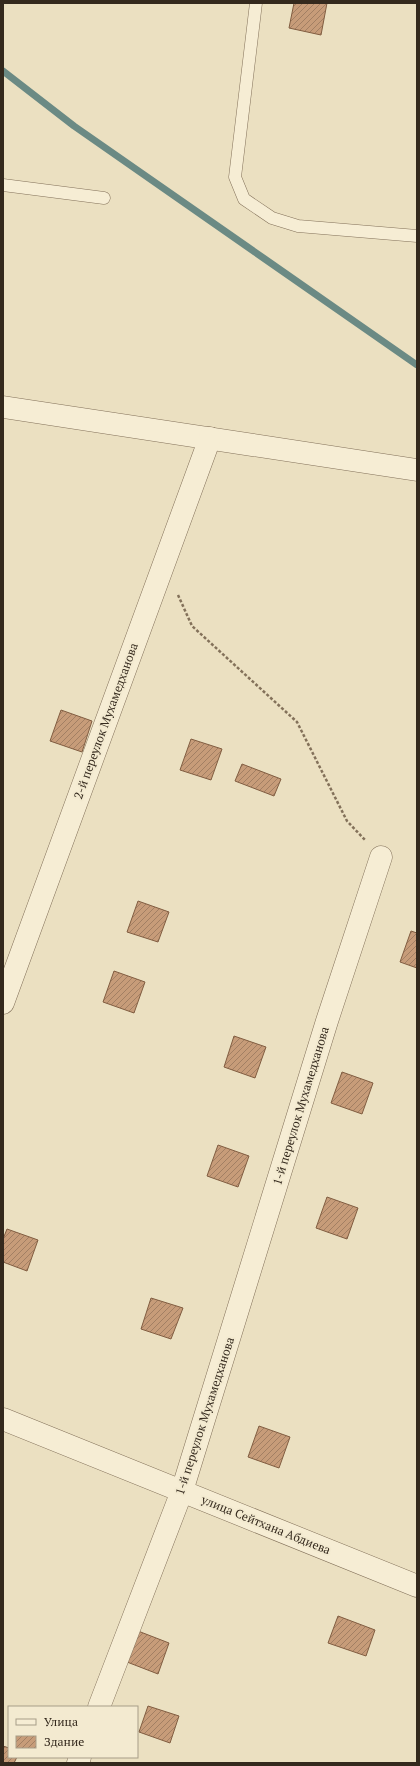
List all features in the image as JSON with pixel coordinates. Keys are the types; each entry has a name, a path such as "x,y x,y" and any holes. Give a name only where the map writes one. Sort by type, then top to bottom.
{"street":[{"path":"3,407 417,470"},
{"name":"2-й переулок Мухамедханова","path":"3,1003 210,438"},
{"name":"1-й переулок Мухамедханова","path":"99,1706 182,1491 327,1021 381,857"},
{"name":"улица Сейтхана Абдиева","path":"3,1419 417,1586"}],"lane":[{"path":"256,3 235,177 244,199 272,218 298,226 417,236"},
{"path":"3,185 104,198"}],"path":[{"path":"164,564 192,626 297,722 347,821 381,857"}],"building":[{"path":"294,3 327,3 321,35 289,28"},
{"path":"61,710 92,721 82,752 50,741"},
{"path":"191,739 222,749 211,780 180,770"},
{"path":"242,764 281,779 274,796 235,781"},
{"path":"138,901 169,912 158,942 127,932"},
{"path":"411,931 417,933 417,968 400,962"},
{"path":"114,971 145,982 134,1013 103,1002"},
{"path":"234,1036 266,1047 255,1078 224,1067"},
{"path":"342,1072 373,1083 362,1114 331,1103"},
{"path":"218,1145 249,1156 238,1187 207,1176"},
{"path":"327,1197 358,1208 347,1239 316,1228"},
{"path":"7,1229 38,1240 27,1271 3,1262 3,1239"},
{"path":"151,1298 183,1308 171,1339 141,1329"},
{"path":"259,1426 290,1437 279,1468 248,1457"},
{"path":"338,1616 375,1630 366,1656 328,1643"},
{"path":"138,1631 169,1643 158,1674 127,1662"},
{"path":"148,1706 179,1716 170,1743 139,1732"},
{"path":"3,1746 8,1748 8,1758 16,1758 14,1763 3,1763"}],"waterway":[{"path":"3,71 74,126 417,365"}]}
